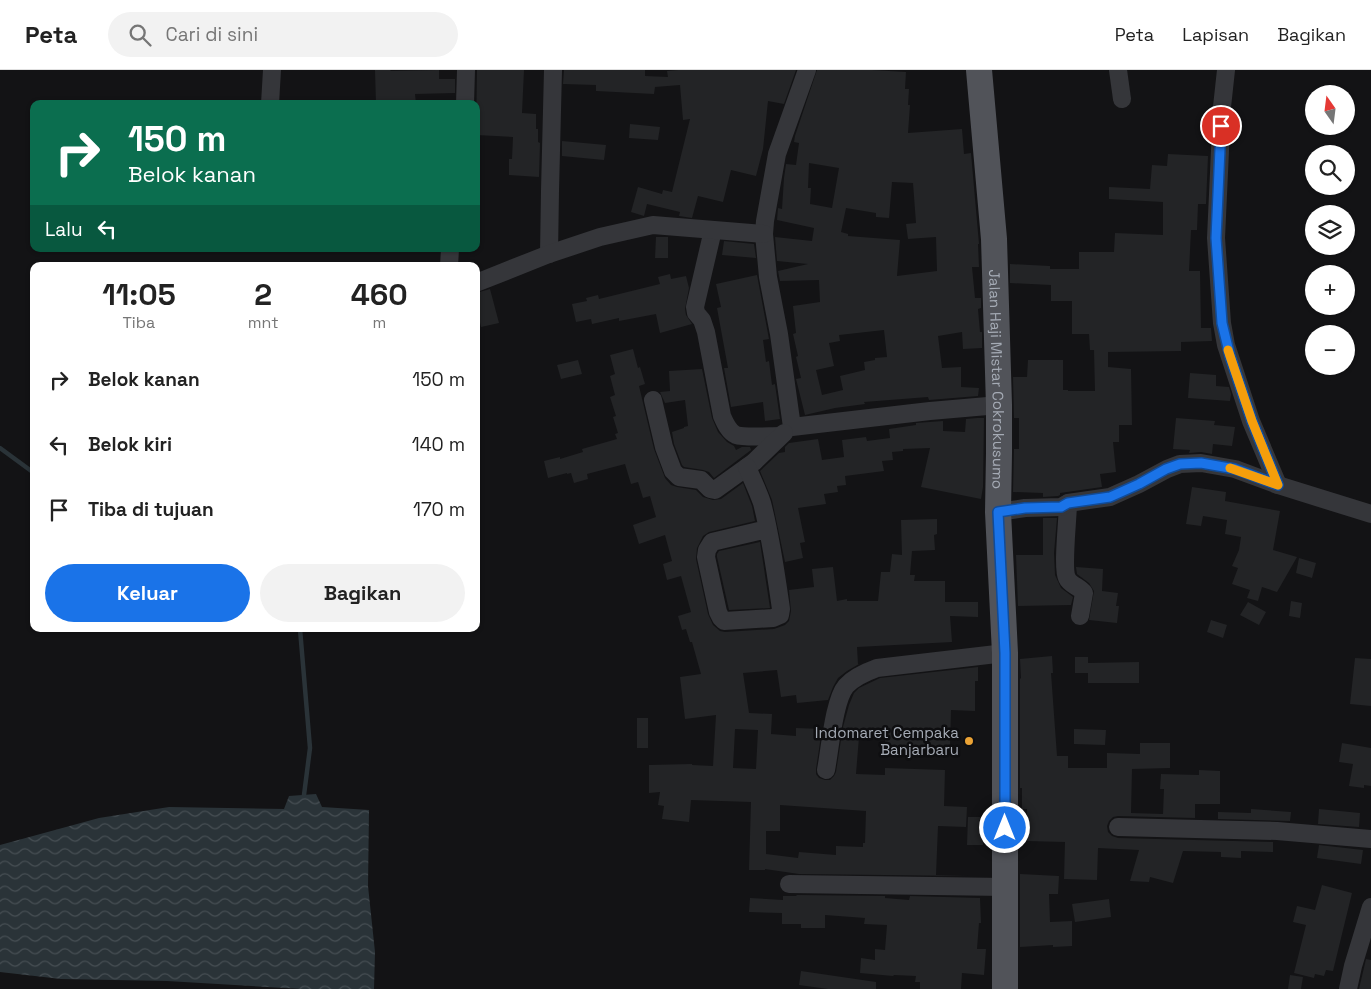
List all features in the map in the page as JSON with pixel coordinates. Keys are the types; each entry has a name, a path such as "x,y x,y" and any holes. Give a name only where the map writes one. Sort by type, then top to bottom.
{"main road":[{"name":"Jalan Haji Mistar Cokrokusumo","path":"979,70 994,239 999,405 998,512 1005,653 1005,989"}],"street":[{"path":"270,100 272,70"},
{"path":"465,100 466,70"},
{"path":"550,254 553,70"},
{"path":"786,432 779,334 768,277 764,234 778,154 807,70"},
{"path":"1118,70 1122,99"},
{"path":"1226,70 1222,107 1216,238 1222,323 1231,360 1252,421 1278,485"},
{"path":"480,281 600,237 653,225 764,234"},
{"path":"713,230 695,306 696,313 702,320 706,332 725,423 736,435 786,432 930,411 999,405"},
{"path":"653,400 664,447 673,471 679,477 701,480 707,488 715,490 747,468 786,432"},
{"path":"998,512 1025,508 1061,507 1068,503 1110,497 1166,469 1180,464 1201,463 1235,469 1278,485 1371,514"},
{"path":"747,468 762,502 768,529 776,571 781,609 780,615 773,618 724,621 718,612 706,557 707,550 712,542 768,529"},
{"path":"1068,503 1065,570 1069,582 1084,593 1080,616"},
{"path":"826,770 838,701 846,686 861,674 877,668 1005,653"},
{"path":"1118,827 1277,831 1371,839"},
{"path":"789,884 1005,887"},
{"path":"1348,989 1371,909"}],"water":[{"path":"316,794 322,807 369,810 368,886 375,952 374,989 302,989 167,981 61,979 0,972 0,845 99,818 169,807 284,809 289,796"}],"building":[{"path":"375,70 439,70 439,79 455,79 455,93 415,94 416,100 376,100"},
{"path":"477,70 524,70 522,113 536,114 536,129 538,129 538,142 540,143 539,177 509,175 509,159 512,159 513,137 480,135 480,100 477,100"},
{"path":"564,70 645,70 645,76 668,77 667,71 678,70 796,70 784,104 768,101 763,149 756,176 731,170 723,202 698,196 692,218 679,216 680,212 647,204 644,216 631,212 638,187 662,194 663,190 672,192 690,119 683,120 680,85 655,87 654,94 596,91 596,85 563,84"},
{"path":"817,70 906,72 905,89 909,89 908,105 910,105 908,133 962,129 964,154 971,153 979,244 979,267 972,267 975,298 981,298 981,308 978,309 980,332 982,332 982,348 963,349 962,332 938,336 942,368 961,367 961,387 979,388 978,396 929,400 928,397 864,402 865,404 805,415 796,379 801,378 793,334 796,333 793,306 820,302 819,280 780,281 778,271 808,264 777,261 775,237 812,241 814,228 777,220 778,208 782,209 786,164 796,165 799,143 794,142","holes":["809,163 839,168 832,208 810,204 811,188 808,188","892,182 913,183 916,223 906,224 908,239 936,237 937,271 897,276 900,240 848,236 848,234 841,232 846,208 876,213 876,217 889,218","884,330 887,357 875,358 875,360 864,362 865,370 840,376 843,390 822,395 816,370 834,366 829,343 840,341 839,335"]},
{"path":"630,124 660,127 658,140 629,138"},
{"path":"562,141 606,145 604,160 562,156"},
{"path":"1168,154 1208,156 1206,204 1198,204 1197,230 1191,230 1189,271 1200,271 1201,328 1211,328 1212,341 1181,342 1181,351 1108,352 1108,367 1131,369 1132,425 1119,425 1119,442 1113,442 1116,472 1100,474 1102,487 1060,493 1058,496 1043,497 1043,493 1013,492 1014,449 1019,449 1019,418 1014,418 1013,377 1027,377 1028,360 1063,360 1063,390 1095,391 1094,350 1090,350 1089,334 1072,334 1072,301 1051,301 1051,285 1010,283 1010,264 1050,266 1050,269 1079,269 1079,252 1114,252 1115,233 1163,235 1163,202 1109,199 1109,187 1150,189 1152,165 1167,166"},
{"path":"656,237 668,237 668,258 655,258"},
{"path":"724,241 754,244 756,258 722,255"},
{"path":"670,274 671,279 686,276 689,288 685,309 686,315 692,324 660,333 656,314 619,321 619,318 592,324 591,319 576,322 572,304 587,301 586,298 598,295 599,299 660,284 658,277"},
{"path":"757,275 769,339 763,340 766,362 769,361 772,385 775,384 780,419 765,421 763,402 731,407 724,368 728,368 717,308 721,307 716,284"},
{"path":"490,289 499,323 481,327 480,292"},
{"path":"633,349 645,384 639,386 654,449 665,478 671,485 696,490 703,497 713,500 721,499 743,483 752,506 755,521 709,532 703,536 697,548 696,559 708,614 713,625 720,631 774,629 785,625 789,621 791,611 789,590 814,587 812,569 833,567 837,601 847,599 847,601 878,601 881,572 890,572 892,554 902,555 901,520 937,519 937,534 934,535 935,550 912,551 910,575 915,575 914,581 945,581 945,602 978,602 978,617 950,616 952,642 857,647 859,664 838,678 828,700 797,703 796,695 781,697 777,670 743,673 749,713 772,714 771,734 796,736 796,728 822,729 816,774 819,778 830,780 836,772 843,727 849,705 854,693 859,688 880,678 978,667 978,681 975,681 975,711 951,710 950,749 885,748 885,737 859,737 856,774 885,775 885,768 945,770 944,806 967,807 966,827 938,826 936,875 968,876 799,874 765,869 749,870 751,802 691,800 689,822 662,819 664,806 658,805 660,792 649,793 649,765 692,764 713,766 716,715 685,719 680,677 701,674 692,642 690,642 686,629 682,630 678,616 691,612 681,576 667,580 663,564 672,561 665,535 639,544 633,525 656,517 650,496 643,498 638,482 631,484 625,464 587,474 588,479 574,483 571,473 548,478 544,461 560,457 560,459 583,452 582,449 617,439 615,434 618,433 613,417 616,416 610,397 615,395 610,376 615,374 610,355","holes":["735,729 758,730 756,769 733,768","780,805 866,811 865,843 863,843 863,847 836,846 836,855 799,852 798,858 766,854 766,831 780,831"]},
{"path":"578,360 582,374 561,379 557,365"},
{"path":"702,369 712,418 718,432 736,450 742,447 750,447 751,450 714,478 709,472 682,465 674,444 672,432 688,426 685,400 665,403 660,392 670,391 669,371"},
{"path":"1190,373 1216,375 1216,386 1229,387 1230,401 1188,398"},
{"path":"984,418 983,487 981,499 921,487 930,448 903,449 903,451 892,452 893,460 882,461 884,471 845,476 846,485 837,486 838,492 824,494 826,504 798,508 805,542 800,543 803,558 785,562 772,500 760,471 779,453 785,452 785,447 789,443 818,439 822,460 844,457 842,440 866,437 867,441 890,438 889,429 916,425 916,423 943,421 943,431 965,432 966,419"},
{"path":"1176,418 1215,421 1214,425 1235,427 1232,446 1213,444 1212,454 1201,452 1189,453 1190,450 1173,449"},
{"path":"1192,487 1226,492 1225,501 1280,511 1273,550 1297,557 1277,592 1262,587 1258,601 1247,598 1250,590 1232,584 1238,568 1232,566 1239,550 1241,537 1225,534 1227,520 1203,516 1201,526 1186,524"},
{"path":"1043,518 1057,518 1054,553 1055,575 1061,588 1073,597 1071,605 1018,606 1016,555 1043,555"},
{"path":"760,542 770,608 729,610 717,554 719,551"},
{"path":"1299,558 1316,563 1312,578 1296,573"},
{"path":"1076,567 1103,569 1102,591 1118,593 1116,606 1119,606 1117,623 1089,620 1094,591 1089,583 1077,574"},
{"path":"1291,601 1302,603 1300,618 1289,616"},
{"path":"1248,602 1266,612 1259,625 1240,615"},
{"path":"1211,620 1227,625 1223,638 1207,632"},
{"path":"1052,656 1053,673 1051,673 1057,756 1068,756 1068,768 1107,768 1107,753 1140,754 1140,743 1170,743 1170,768 1132,769 1131,813 1163,814 1164,789 1160,789 1161,774 1199,775 1199,770 1220,771 1220,804 1195,804 1195,818 1113,817 1107,826 1108,832 1112,836 1118,838 1273,842 1273,852 1241,851 1241,858 1221,857 1221,852 1183,851 1173,883 1150,877 1149,882 1130,881 1139,850 1098,848 1097,880 1064,879 1065,842 1026,841 1027,809 1022,809 1022,788 1020,788 1020,659"},
{"path":"1075,657 1088,657 1088,663 1139,662 1139,683 1088,683 1088,673 1075,673"},
{"path":"1355,658 1371,659 1371,706 1350,704"},
{"path":"637,718 648,718 648,748 637,748"},
{"path":"1074,729 1106,730 1105,745 1074,744"},
{"path":"1342,743 1371,748 1371,786 1364,785 1364,788 1349,786 1353,764 1339,762"},
{"path":"1251,809 1291,812 1290,821 1218,819 1218,812 1251,813"},
{"path":"1319,809 1360,813 1359,827 1318,824"},
{"path":"968,817 980,817 980,829 983,829 983,845 967,845"},
{"path":"1319,845 1363,850 1361,864 1317,858"},
{"path":"1020,874 1059,876 1058,894 1049,894 1050,922 1072,921 1072,946 1020,947"},
{"path":"1322,885 1352,893 1333,971 1326,970 1324,976 1315,974 1314,978 1294,973 1306,925 1293,922 1297,906 1315,910"},
{"path":"783,896 885,896 885,898 909,900 910,896 980,898 981,923 979,923 977,949 986,949 984,975 962,973 961,989 920,989 920,982 915,982 916,976 860,973 861,958 875,960 875,949 885,950 887,925 864,924 865,918 825,915 825,928 801,928 801,924 782,924 782,913 749,912 750,898 783,900"},
{"path":"1109,899 1111,917 1075,922 1072,904"},
{"path":"1366,959 1371,960 1371,989 1359,989"},
{"path":"801,971 876,982 876,989 828,989 799,985"},
{"path":"1290,975 1303,977 1301,989 1288,989"}],"waterway":[{"path":"0,448 30,470"},
{"path":"300,632 310,748 304,795"}],"slow traffic":[{"path":"1228,350 1252,421 1278,485 1230,468"}],"place":[{"name":"Indomaret Cempaka Banjarbaru","path":"969,741"}],"route":[{"path":"1005,828 1005,653 998,512 1025,508 1061,507 1068,503 1110,497 1180,464 1201,463 1235,469 1278,485 1233,368 1222,323 1216,238 1221,126"}]}
